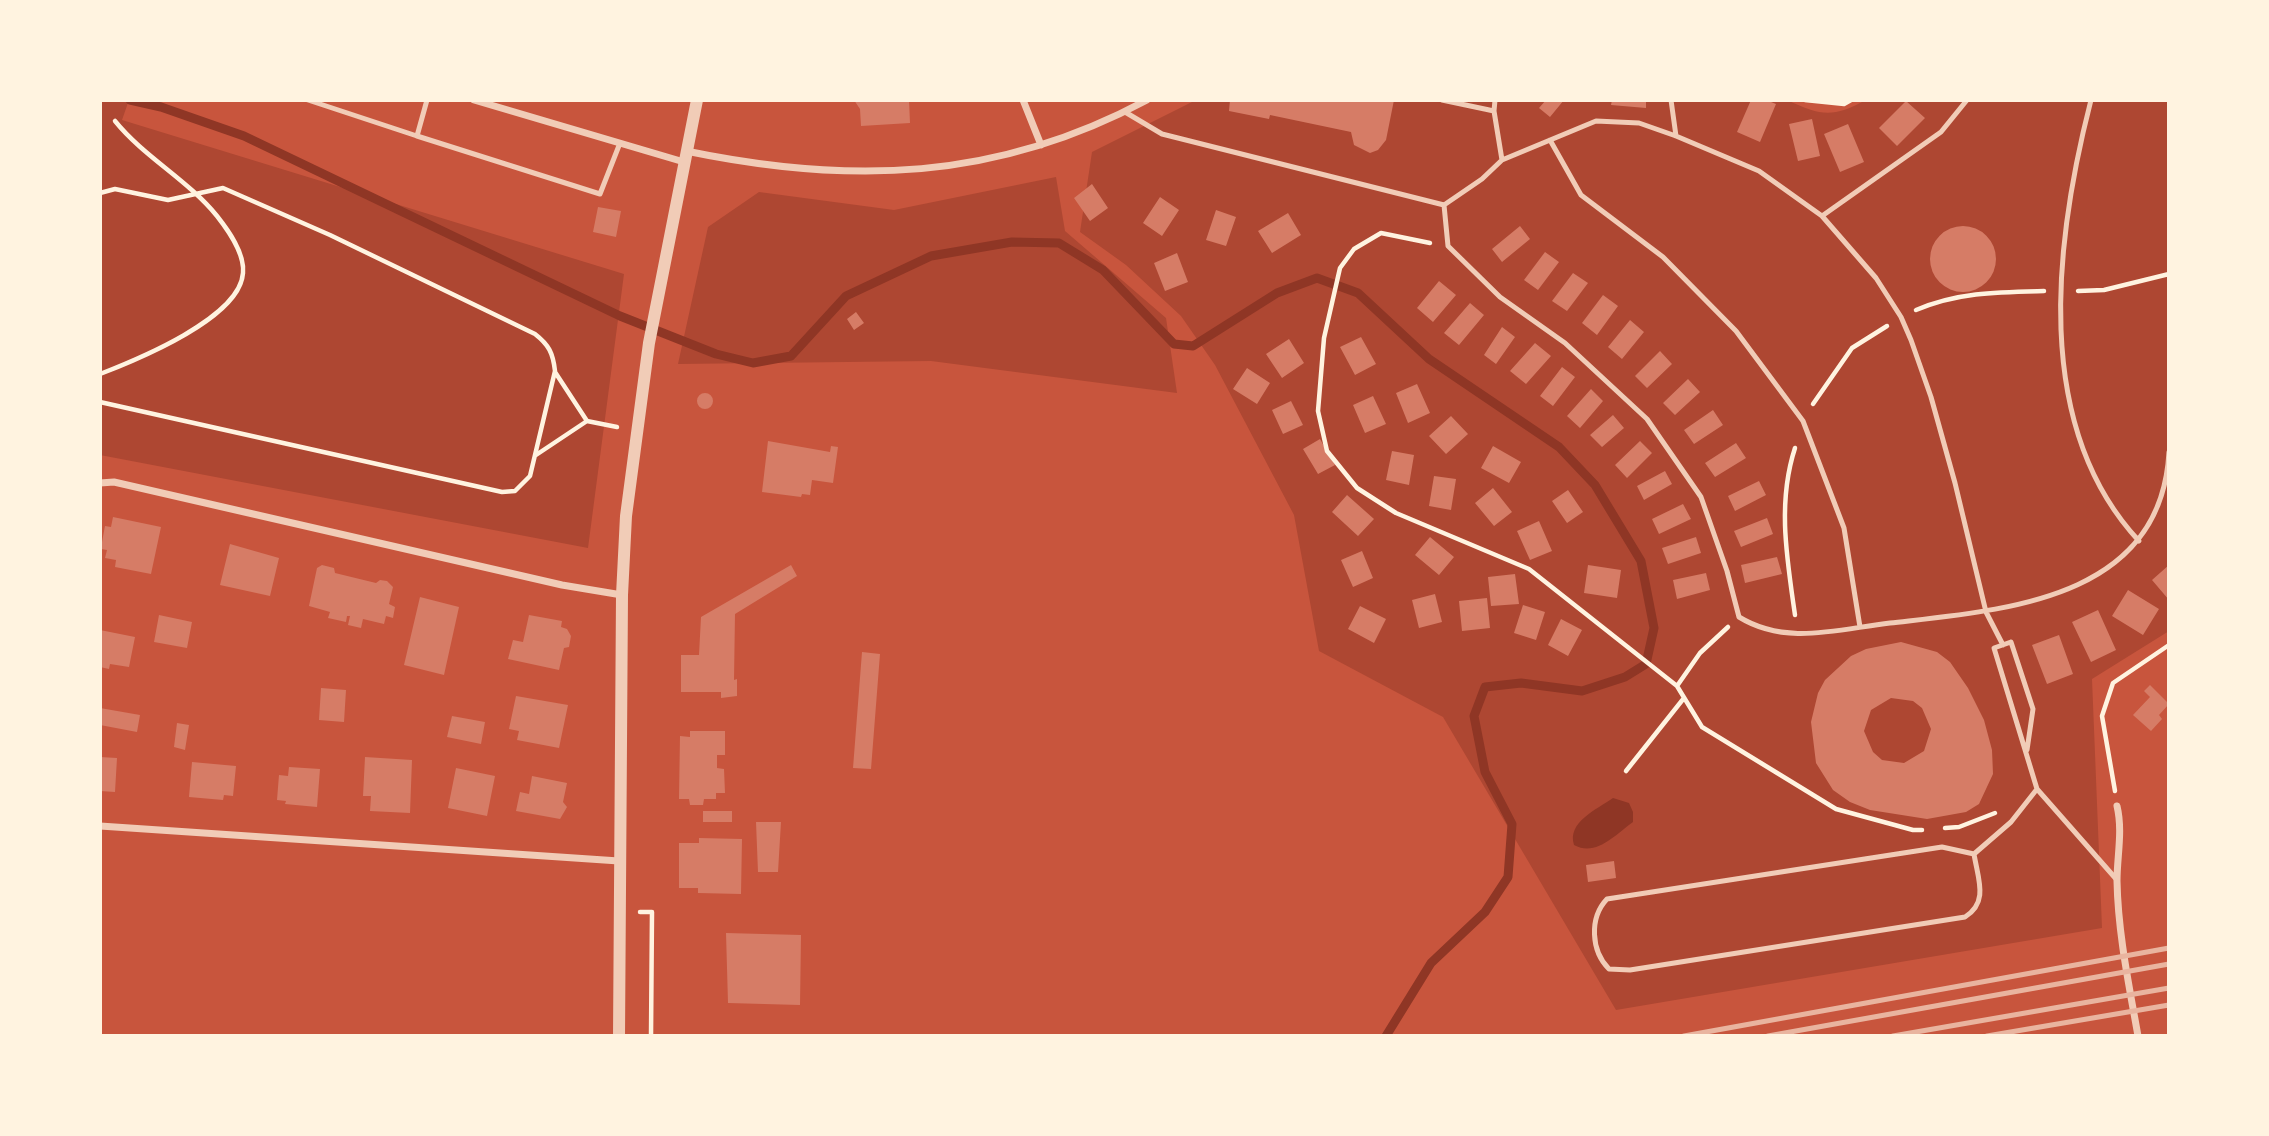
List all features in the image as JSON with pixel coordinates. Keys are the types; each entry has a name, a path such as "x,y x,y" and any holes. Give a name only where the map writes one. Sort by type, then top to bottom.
{"street":[{"path":"474,100 620,144 685,157 781,169 890,173 973,163 1041,145 1125,112 1147,100"},
{"path":"619,1036 622,595 635,431 656,301 697,100"},
{"path":"1023,100 1041,145"},
{"path":"100,484 114,482 562,585 622,595"},
{"path":"2117,806 2120,820 2117,880 2122,940 2138,1036"},
{"path":"100,826 619,861"}],"lane":[{"path":"307,100 600,194 620,144"},
{"path":"417,136 427,100"},
{"path":"1442,100 1494,111"},
{"path":"1495,100 1494,111 1502,160"},
{"path":"1671,100 1676,136"},
{"path":"1822,216 1941,132 1966,100"},
{"path":"2091,100 2067,225 2061,291 2064,380 2086,458 2120,522 2139,541"},
{"path":"1125,112 1162,134 1444,205 1482,179 1502,160 1596,121 1639,123 1759,171 1822,216 1876,278 1901,317 1948,458 1986,612 2003,645"},
{"path":"1550,140 1581,195 1663,257 1736,331 1803,421 1844,528 1860,626"},
{"path":"1444,205 1448,246 1500,297 1565,343 1647,419 1701,497 1727,571 1739,617 1759,630 1784,635 1986,612 2058,595 2100,573 2139,541 2158,510 2168,473 2169,453"},
{"path":"2027,750 2032,709 2011,642 1994,648 2037,789 2117,880"},
{"path":"1974,854 2011,822 2037,789"},
{"path":"1942,847 1974,854 1982,897 1977,909 1965,917 1630,970 1609,969 1598,958 1594,920 1607,899 1942,847"}],"path":[{"path":"1805,100 1844,104 1851,100"},
{"path":"100,374 152,355 201,324 236,292 243,273 240,252 217,216 115,121"},
{"path":"100,194 115,188 168,200 223,188 330,235 523,328 547,343 553,354 555,371 536,455 524,485 515,491 502,492 100,402"},
{"path":"1448,246 1381,233 1362,241 1340,268 1324,338 1318,411 1327,451 1357,488 1396,513 1530,569 1677,686 1702,727 1836,808 1913,830 1924,830"},
{"path":"555,371 587,421"},
{"path":"536,455 587,421 635,431"},
{"path":"1677,686 1700,653 1739,617"},
{"path":"2117,806 2102,716 2113,683 2169,645"},
{"path":"1626,771 1684,698"},
{"path":"1936,829 1959,827 1993,811 2011,822"},
{"path":"618,912 652,912 651,1036"}],"shaded area":[{"path":"100,100 129,100 122,120 624,274 588,548 100,455"},
{"path":"1196,100 1787,100 1827,113 1844,110 1866,100 2169,100 2169,631 2092,679 2102,928 1616,1010 1443,717 1319,651 1294,515 1215,365 1181,316 1126,265 1080,232 1092,152"},
{"path":"1056,177 1065,231 1166,318 1177,393 931,361 678,364 708,227 759,192 894,210"},
{"path":"1613,798 1629,803 1633,822 1598,846 1582,848 1574,845 1573,837 1579,823"}],"building":[{"path":"854,100 909,100 910,123 861,126 860,109"},
{"path":"1230,100 1394,100 1386,140 1378,150 1370,153 1354,145 1351,132 1270,115 1269,119 1229,111"},
{"path":"1546,100 1564,100 1550,117 1539,108"},
{"path":"1612,100 1646,100 1646,108 1611,105"},
{"path":"1751,100 1766,100 1776,104 1760,142 1737,132"},
{"path":"1906,101 1925,118 1897,146 1879,128"},
{"path":"1812,119 1820,156 1798,161 1789,124"},
{"path":"1848,124 1864,162 1840,172 1824,134"},
{"path":"1092,184 1108,208 1090,221 1074,198"},
{"path":"1160,197 1179,210 1162,236 1143,223"},
{"path":"598,207 621,211 616,237 593,232"},
{"path":"1216,210 1236,217 1226,246 1206,240"},
{"path":"1288,213 1301,235 1272,253 1258,231"},
{"path":"1520,226 1530,239 1502,262 1492,249"},
{"path":"1963,226 1976,229 1986,236 1993,246 1996,259 1993,272 1986,282 1976,289 1963,292 1950,289 1940,282 1933,272 1930,259 1933,246 1940,236 1950,229"},
{"path":"1545,252 1559,262 1538,290 1524,280"},
{"path":"1177,253 1188,282 1165,291 1154,263"},
{"path":"1573,273 1588,283 1567,311 1552,301"},
{"path":"1439,281 1456,295 1433,322 1417,308"},
{"path":"1603,295 1618,306 1597,335 1582,323"},
{"path":"1470,303 1484,315 1459,345 1444,333"},
{"path":"856,312 864,323 854,330 847,319"},
{"path":"1630,320 1644,332 1622,359 1608,347"},
{"path":"1502,327 1515,337 1496,364 1484,355"},
{"path":"1361,337 1376,364 1355,375 1340,347"},
{"path":"1289,339 1304,363 1282,378 1266,354"},
{"path":"1535,343 1551,356 1526,384 1510,371"},
{"path":"1660,351 1672,364 1647,388 1635,376"},
{"path":"1562,367 1575,377 1553,406 1540,396"},
{"path":"1247,368 1270,383 1257,404 1233,389"},
{"path":"1688,379 1700,392 1675,415 1663,403"},
{"path":"1417,384 1430,413 1408,423 1396,393"},
{"path":"1591,389 1603,401 1580,428 1567,416"},
{"path":"702,393 708,393 713,401 711,407 702,409 697,404 697,398"},
{"path":"1373,396 1386,424 1365,433 1353,405"},
{"path":"1291,401 1303,425 1283,434 1272,410"},
{"path":"1713,410 1723,425 1694,444 1684,430"},
{"path":"1613,415 1624,428 1602,447 1590,435"},
{"path":"1451,416 1468,434 1446,454 1429,436"},
{"path":"1320,439 1335,465 1318,474 1303,449"},
{"path":"768,441 830,452 831,446 838,447 833,483 812,480 810,495 802,494 801,497 762,492"},
{"path":"1640,441 1652,453 1627,478 1615,465"},
{"path":"1736,443 1746,458 1715,477 1705,463"},
{"path":"1493,446 1521,462 1509,483 1481,468"},
{"path":"1392,451 1414,455 1409,485 1386,480"},
{"path":"1665,471 1672,484 1644,500 1637,486"},
{"path":"1434,476 1456,479 1451,510 1429,506"},
{"path":"1759,481 1766,495 1735,511 1728,496"},
{"path":"1493,488 1512,512 1494,526 1475,503"},
{"path":"1568,490 1583,512 1567,523 1552,501"},
{"path":"1347,495 1374,519 1358,536 1332,512"},
{"path":"1683,504 1691,519 1659,534 1652,519"},
{"path":"113,517 161,527 151,574 115,567 116,560 105,558 107,550 101,549 105,526 111,527"},
{"path":"1767,518 1773,534 1741,547 1734,531"},
{"path":"1539,521 1552,551 1530,560 1517,531"},
{"path":"1430,537 1454,557 1439,575 1415,555"},
{"path":"1696,537 1701,553 1668,564 1662,548"},
{"path":"230,544 279,558 270,596 220,585"},
{"path":"1362,551 1373,578 1353,587 1341,560"},
{"path":"1777,557 1782,574 1745,583 1741,565"},
{"path":"322,565 334,568 335,573 376,583 380,580 387,581 393,587 389,604 395,607 393,618 386,616 384,624 363,619 361,628 348,625 350,616 347,616 346,622 328,618 330,612 309,606 317,568"},
{"path":"791,565 797,576 735,614 734,680 737,679 737,696 721,698 721,692 681,692 681,655 699,655 701,617"},
{"path":"1588,565 1621,570 1617,598 1584,593"},
{"path":"2169,565 2169,600 2152,580"},
{"path":"1706,573 1710,590 1677,599 1673,580"},
{"path":"1515,574 1519,604 1491,606 1488,577"},
{"path":"2128,590 2159,609 2143,635 2112,616"},
{"path":"1435,594 1442,622 1419,628 1412,600"},
{"path":"420,597 459,607 444,675 404,665"},
{"path":"1487,598 1490,628 1462,631 1459,601"},
{"path":"1523,605 1545,612 1536,640 1514,633"},
{"path":"1360,606 1386,619 1374,643 1348,629"},
{"path":"2098,610 2116,650 2091,662 2072,622"},
{"path":"159,615 192,622 187,648 154,642"},
{"path":"529,615 562,621 561,627 567,629 571,636 569,647 564,648 559,670 508,659 513,640 523,642"},
{"path":"1561,619 1582,630 1568,656 1548,645"},
{"path":"100,630 135,637 129,667 110,664 109,669 100,667"},
{"path":"2059,635 2073,674 2047,684 2032,645"},
{"path":"1901,642 1937,652 1950,662 1968,688 1984,720 1992,750 1993,774 1979,804 1966,812 1927,819 1870,810 1850,802 1833,790 1816,763 1811,722 1818,693 1825,680 1851,656 1866,649","holes":["1891,698 1913,701 1922,708 1931,729 1924,751 1904,763 1882,760 1873,752 1864,731 1871,710"]},
{"path":"862,652 880,654 871,769 853,768"},
{"path":"2150,685 2169,704 2159,715 2162,719 2151,731 2133,715 2150,697 2144,691"},
{"path":"321,688 346,690 344,722 319,720"},
{"path":"516,696 568,705 559,748 517,740 519,731 509,729"},
{"path":"100,708 140,715 137,732 100,725"},
{"path":"452,716 485,722 481,744 447,737"},
{"path":"177,723 189,725 185,750 174,747"},
{"path":"690,731 725,731 725,755 717,755 717,768 724,769 725,793 716,793 716,799 704,799 703,805 690,805 689,799 679,799 680,736 690,737"},
{"path":"100,757 117,758 115,792 100,791"},
{"path":"365,757 412,760 410,813 370,811 371,796 363,796"},
{"path":"192,762 236,766 233,796 224,795 223,800 189,797"},
{"path":"289,767 320,769 317,807 285,804 286,801 277,800 279,775 288,776"},
{"path":"456,768 495,776 487,816 448,808"},
{"path":"532,776 567,783 563,802 567,807 560,819 516,811 520,792 529,794"},
{"path":"703,811 732,811 732,822 703,822"},
{"path":"756,822 781,822 778,872 758,872"},
{"path":"699,838 742,839 741,894 698,893 698,888 679,888 679,843 699,843"},
{"path":"1614,861 1616,878 1588,882 1586,865"},
{"path":"726,933 801,935 800,1005 728,1003"}],"waterway":[{"path":"130,100 161,107 244,136 620,316 716,354 753,363 791,356 846,296 931,256 1012,242 1059,243 1103,270 1174,344 1193,346 1277,293 1317,278 1358,293 1429,359 1559,447 1595,485 1641,561 1654,628 1646,664 1625,677 1582,691 1521,683 1485,687 1474,716 1485,772 1512,824 1508,877 1485,912 1431,963 1386,1036"}],"railway":[{"path":"1684,1036 2169,948"},
{"path":"1768,1036 2169,964"},
{"path":"1893,1036 2169,988"},
{"path":"1987,1036 2169,1005"}]}
